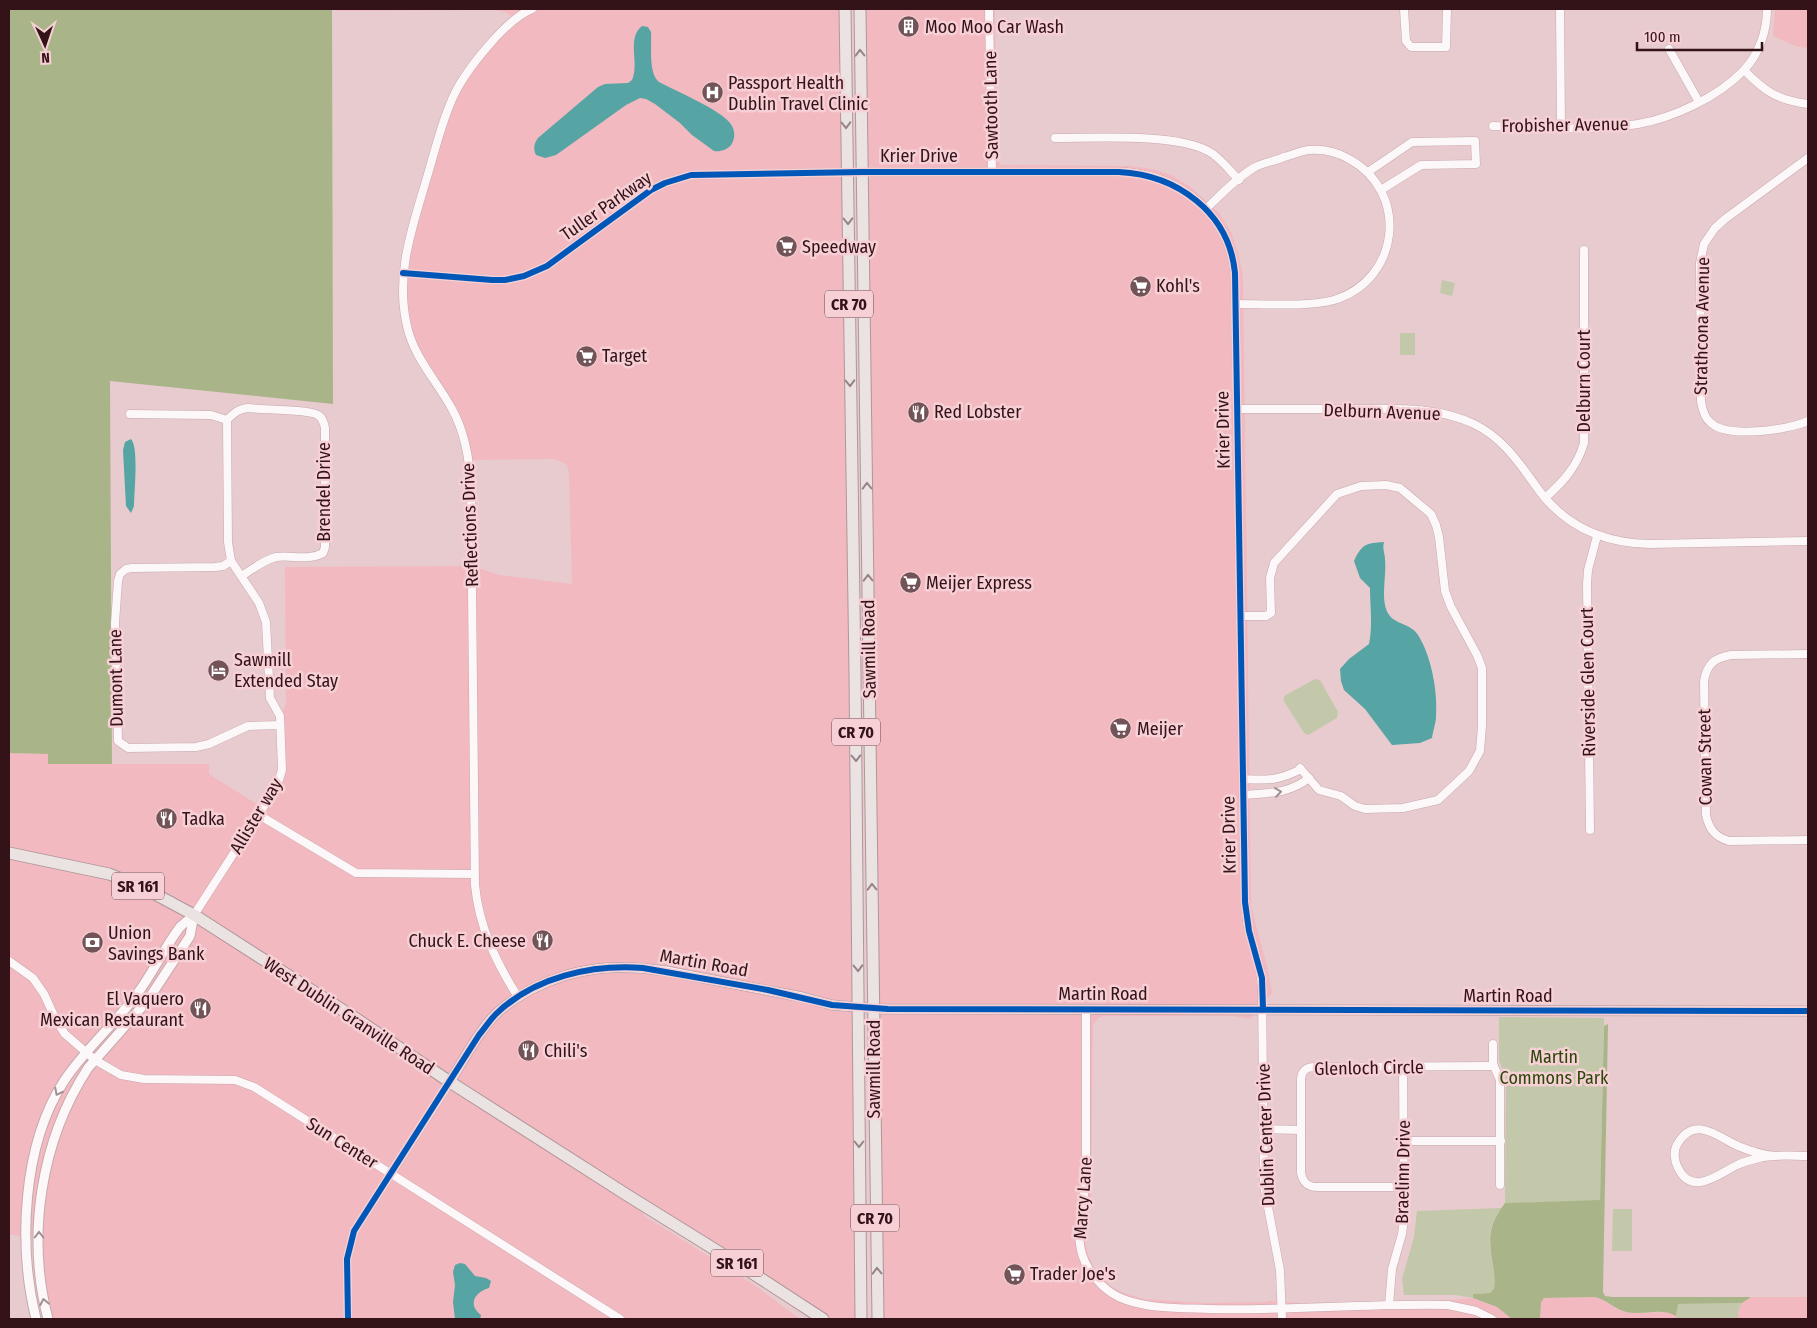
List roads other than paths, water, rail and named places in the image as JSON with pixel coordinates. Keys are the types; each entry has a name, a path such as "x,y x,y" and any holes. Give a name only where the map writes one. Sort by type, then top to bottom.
{"main road":[{"name":"Sawmill Road","path":"844,9 855,680 860,1319"},
{"name":"Sawmill Road","path":"860,9 878,1319"},
{"name":"West Dublin Granville Road","path":"9,852 110,874 142,887 194,915 358,1020 450,1082 823,1319"}],"street":[{"name":"Reflections Drive","path":"518,997 499,965 485,933 478,906 474,874 470,475 466,448 458,421 445,397 423,365 410,337 403,301 402,273 415,218 454,94 486,49 512,22 523,13 532,9"},
{"name":"Sawtooth Lane","path":"989,9 992,171"},
{"path":"1404,9 1406,41 1411,46 1446,47 1446,9"},
{"path":"1560,9 1561,127"},
{"name":"Frobisher Avenue","path":"1493,126 1616,127 1664,118 1699,102 1725,86 1744,70 1764,37 1767,9"},
{"path":"1669,49 1699,102"},
{"path":"1744,70 1754,82 1770,94 1783,99 1808,104"},
{"path":"1055,138 1138,139 1176,141 1192,144 1209,151 1238,180"},
{"path":"1368,172 1412,142 1475,141 1476,164 1421,165 1381,190"},
{"path":"1206,209 1238,180 1256,167 1308,150 1321,150 1345,157 1368,172 1381,190 1389,210 1388,243 1381,264 1356,289 1334,300 1296,304 1236,304"},
{"name":"Strathcona Avenue","path":"1808,158 1720,223 1704,244 1700,263 1701,401 1703,412 1709,422 1719,428 1758,431 1790,428 1808,421"},
{"name":"Krier Drive","path":"862,172 992,171 1119,172 1140,174 1156,177 1175,185 1194,198 1206,209 1222,232 1229,248 1234,269 1236,304 1246,917 1261,974 1263,1009"},
{"name":"Tuller Parkway","path":"402,273 492,280 513,279 524,276 547,266 651,190 665,182 680,177 703,174 862,172"},
{"name":"Delburn Court","path":"1545,498 1569,475 1581,454 1584,443 1584,250"},
{"name":"Brendel Drive","path":"227,420 240,409 248,408 317,414 324,423 326,547 323,553 318,556 270,559 242,576"},
{"name":"Delburn Avenue","path":"1237,409 1421,410 1456,416 1473,423 1495,436 1515,456 1545,498 1562,515 1597,536 1627,544 1808,541"},
{"path":"130,414 211,415 227,420"},
{"name":"Allister way","path":"194,915 278,786 281,776 280,716 271,702 269,691 268,650 264,615 259,603 242,576 234,568 228,542 227,420"},
{"path":"1240,616 1266,616 1271,613 1270,578 1274,563 1337,494 1362,486 1392,486 1400,488 1431,514 1439,537 1445,591 1451,607 1477,655 1483,676 1480,751 1469,770 1448,793 1438,800 1403,808 1365,809 1355,806 1341,796 1319,790 1300,769 1282,778 1243,779"},
{"name":"Riverside Glen Court","path":"1590,830 1587,584 1588,570 1597,536"},
{"name":"Dumont Lane","path":"231,561 223,566 215,567 126,569 120,574 116,615 118,741 128,748 196,747 209,744 248,726 280,725"},
{"name":"Cowan Street","path":"1808,654 1731,655 1720,657 1711,662 1704,681 1706,815 1708,825 1713,833 1729,841 1808,840"},
{"path":"1243,795 1282,792 1297,786 1308,778"},
{"path":"258,816 356,873 474,874"},
{"path":"36,1319 26,1256 26,1209 32,1167 40,1136 53,1102 64,1080 86,1052 137,995 181,927 194,915"},
{"path":"48,1319 40,1284 40,1208 45,1173 52,1144 61,1119 80,1080 157,987 190,936 194,915"},
{"name":"Sun Center","path":"9,961 34,978 60,1028 71,1040 95,1060 120,1075 132,1078 218,1078 247,1083 620,1319"},
{"name":"Martin Road","path":"450,1082 491,1019 518,997 572,973 591,969 626,966 666,971 802,996 832,1004 873,1009 1263,1009 1452,1012 1808,1011"},
{"name":"Dublin Center Drive","path":"1263,1009 1265,1191 1279,1262 1282,1319"},
{"name":"Marcy Lane","path":"1086,1010 1086,1189 1079,1236 1081,1251 1090,1271 1104,1287 1117,1296 1142,1305 1213,1309 1456,1306 1476,1311 1492,1319"},
{"path":"1493,1044 1494,1066 1500,1080 1500,1185"},
{"name":"Braelinn Drive","path":"1389,1306 1392,1269 1403,1227 1403,1066"},
{"name":"Glenloch Circle","path":"1404,1187 1318,1187 1307,1185 1301,1173 1300,1079 1305,1069 1315,1067 1494,1066"},
{"path":"348,1319 347,1259 350,1240 390,1173 450,1082"},
{"path":"1775,1156 1742,1163 1714,1178 1696,1182 1682,1174 1676,1164 1674,1154 1675,1148 1682,1137 1692,1131 1701,1129 1714,1133 1753,1152 1775,1156 1808,1156"},
{"path":"1263,1130 1301,1130"},
{"path":"1403,1141 1501,1141"}],"water":[{"path":"642,26 648,27 651,32 651,59 656,78 659,82 717,112 730,123 734,131 734,139 731,145 723,150 714,151 655,104 640,98 626,105 556,155 545,158 536,155 534,146 538,138 598,87 605,84 628,83 632,80 635,66 635,38 637,31"},
{"path":"131,439 135,451 136,471 134,506 131,513 126,506 123,450 125,442"},
{"path":"1384,542 1384,597 1387,611 1393,619 1412,629 1418,635 1427,653 1433,674 1436,696 1436,721 1432,738 1420,743 1392,745 1365,709 1344,690 1341,681 1340,669 1349,659 1369,644 1370,637 1370,588 1360,578 1354,561 1365,545"},
{"path":"465,1264 475,1276 491,1281 489,1288 480,1292 474,1299 474,1307 481,1315 480,1319 455,1319 453,1272 455,1265"}],"place":[{"name":"Moo Moo Car Wash","path":"909,27"},
{"name":"Passport Health Dublin Travel Clinic","path":"712,93"},
{"name":"Speedway","path":"786,247"},
{"name":"Kohl's","path":"1140,286"},
{"name":"Target","path":"586,356"},
{"name":"Red Lobster","path":"918,412"},
{"name":"Meijer Express","path":"910,583"},
{"name":"Sawmill Extended Stay","path":"218,670"},
{"name":"Meijer","path":"1121,729"},
{"name":"Tadka","path":"166,819"},
{"name":"Chuck E. Cheese","path":"542,941"},
{"name":"Union Savings Bank","path":"92,943"},
{"name":"El Vaquero Mexican Restaurant","path":"200,1009"},
{"name":"Chili's","path":"528,1051"},
{"name":"Trader Joe's","path":"1014,1274"}],"park label":[{"name":"Martin Commons Park","path":"1554,1067"}]}
